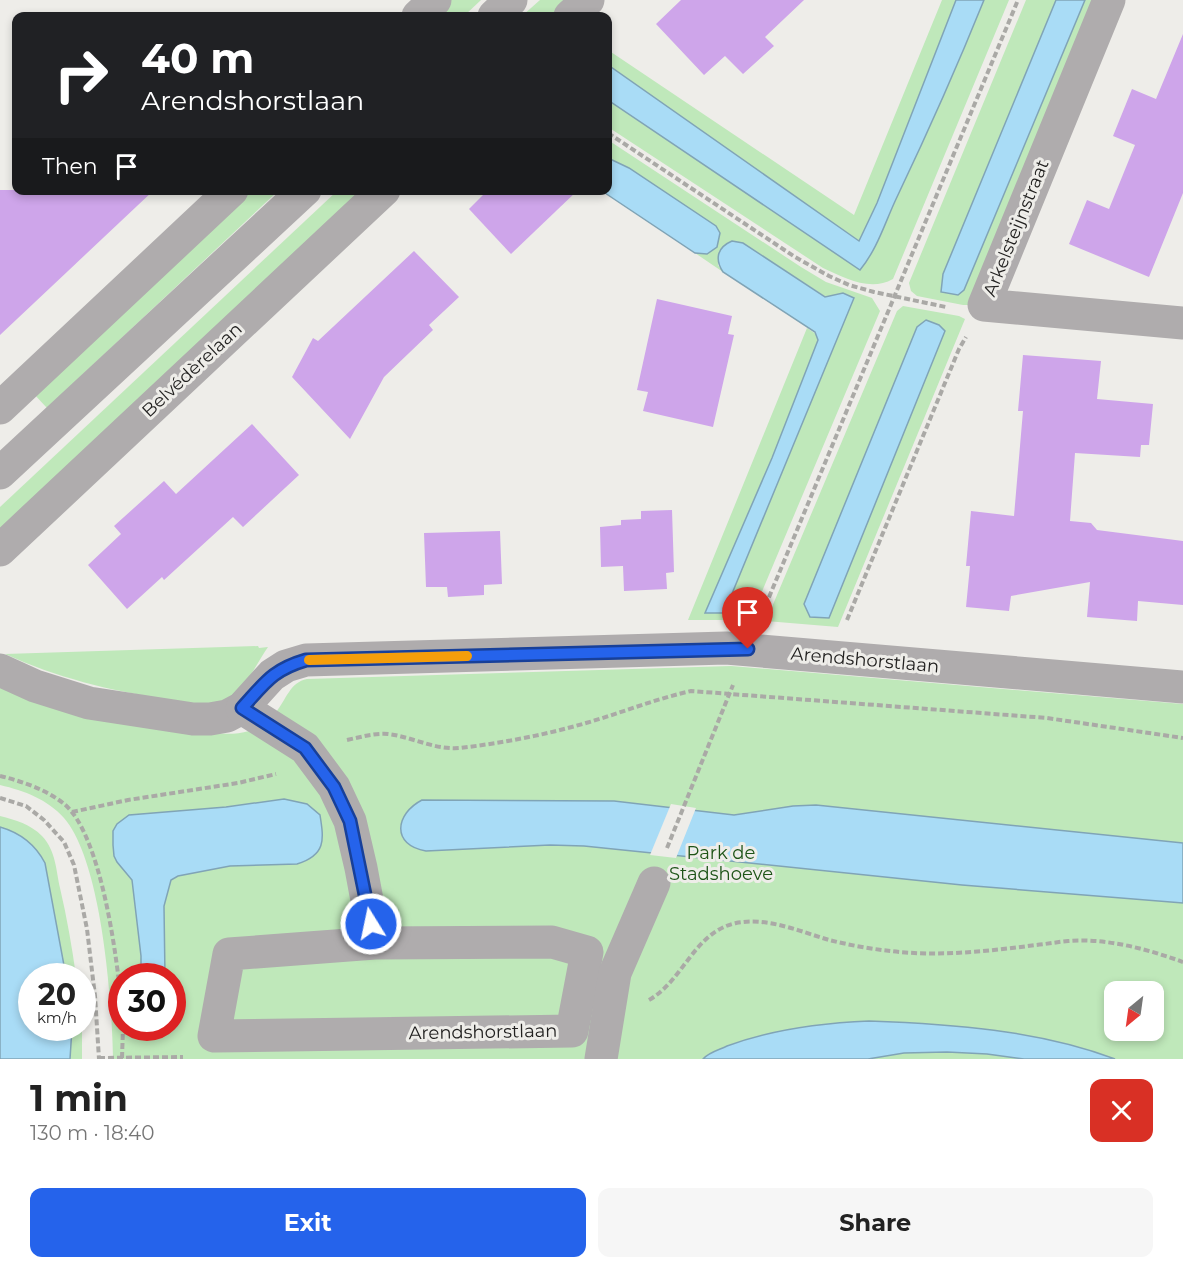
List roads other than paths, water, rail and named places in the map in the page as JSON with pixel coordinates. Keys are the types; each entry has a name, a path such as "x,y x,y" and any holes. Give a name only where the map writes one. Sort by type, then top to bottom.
{"street":[{"path":"422,12 435,0"},
{"path":"498,12 512,0"},
{"path":"574,12 588,0"},
{"name":"Arkelsteijnstraat","path":"1109,0 984,305 1183,323"},
{"path":"33,442 0,409 227,195"},
{"path":"0,473 300,195"},
{"name":"Belvédèrelaan","path":"0,550 379,195"},
{"name":"Arendshorstlaan","path":"0,670 35,686 89,703 193,719 227,716 242,708 272,675 286,666 306,660 748,649 1183,687"},
{"path":"242,708 305,748 334,787 350,821 375,943"},
{"path":"601,1059 615,973 654,883"},
{"name":"Arendshorstlaan","path":"552,942 588,952 572,1031 390,1046 214,1036 229,954 375,943 552,942"},
{"path":"588,952 610,950 623,954"}],"water":[{"path":"956,0 984,0 881,235 860,270 612,103 612,68 859,241 877,203"},
{"path":"1056,0 1085,0 964,290 958,295 941,292 943,274"},
{"path":"612,160 629,168 716,226 720,233 717,247 707,254 695,253 608,195 612,195"},
{"path":"732,241 743,243 825,297 843,293 854,298 724,613 705,613 772,458 818,340 815,332 723,272 718,258 719,254 723,246"},
{"path":"926,320 939,325 945,331 829,618 810,617 804,604 917,327"},
{"path":"284,799 307,804 320,815 321,846 313,856 297,864 230,866 178,876 171,880 164,906 165,963 141,963 132,880 114,856 113,831 117,824 129,815 226,807"},
{"path":"422,800 614,801 734,815 816,805 1183,843 1183,903 962,885 584,846 550,845 426,851 415,848 407,842 402,836 401,828 406,813"},
{"path":"0,827 27,840 45,863 64,963 18,963 18,1041 71,1041 70,1059 0,1059"},
{"path":"869,1021 994,1030 1056,1041 1115,1059 1024,1059 947,1052 904,1053 868,1059 703,1059 727,1046 779,1031 833,1023"}],"park label":[{"name":"Park de Stadshoeve","path":"721,863"}]}
